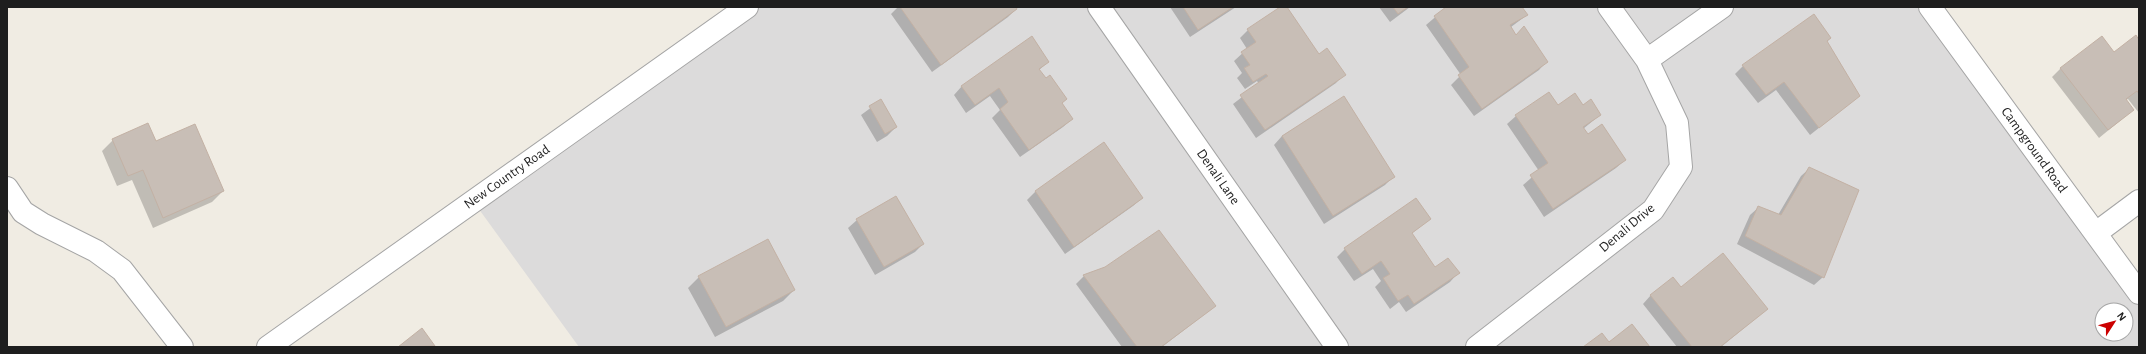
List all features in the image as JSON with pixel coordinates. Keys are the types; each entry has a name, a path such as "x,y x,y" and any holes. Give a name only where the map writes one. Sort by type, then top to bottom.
{"street":[{"name":"New Country Road","path":"268,347 747,7"},
{"name":"Denali Lane","path":"1099,7 1337,347"},
{"name":"Denali Drive","path":"1477,347 1653,210 1680,167 1678,123 1647,60 1609,7"},
{"path":"1647,60 1722,7"},
{"name":"Campground Road","path":"1930,7 2139,293"},
{"path":"7,188 23,212 42,224 96,251 122,270 182,347"},
{"path":"2096,233 2139,201"}],"shaded area":[{"path":"747,7 1930,7 2139,293 2139,347 579,347 473,201"}],"building":[{"path":"900,7 1016,7 1017,9 941,65"},
{"path":"1183,7 1233,7 1198,30"},
{"path":"1280,7 1287,7 1319,54 1327,48 1346,75 1265,130 1240,95 1268,76 1266,74 1253,82 1244,68 1250,65 1241,52 1256,42 1247,29"},
{"path":"1393,7 1408,7 1398,14"},
{"path":"1446,7 1522,7 1528,15 1510,25 1516,35 1524,26 1548,62 1482,109 1458,75 1469,67 1434,16"},
{"path":"1814,14 1831,38 1827,41 1860,96 1819,128 1784,82 1766,95 1742,65"},
{"path":"2136,35 2139,40 2139,94 2137,91 2126,99 2134,110 2108,130 2060,68 2102,36 2114,52"},
{"path":"1032,36 1049,62 1039,69 1046,78 1050,75 1067,99 1062,103 1073,119 1029,150 1000,109 1008,102 999,88 975,105 961,86"},
{"path":"1549,92 1558,105 1575,93 1583,105 1591,99 1601,115 1583,127 1588,134 1602,124 1626,160 1553,209 1530,175 1548,163 1515,115"},
{"path":"1344,96 1395,177 1333,216 1282,136"},
{"path":"881,99 897,127 885,134 869,106"},
{"path":"148,123 156,141 195,124 224,191 163,218 143,170 128,176 112,139"},
{"path":"1104,142 1143,198 1074,247 1035,191"},
{"path":"1809,167 1859,190 1824,278 1745,236 1758,206 1781,215"},
{"path":"896,196 924,244 884,267 856,219"},
{"path":"1416,198 1431,219 1412,233 1435,267 1448,258 1460,273 1414,304 1408,295 1398,301 1383,278 1390,274 1381,261 1362,274 1344,248"},
{"path":"1159,230 1216,306 1161,347 1137,347 1083,275 1105,267"},
{"path":"768,239 795,290 726,327 698,276"},
{"path":"1723,253 1768,309 1720,347 1692,347 1650,295 1673,277 1681,287"},
{"path":"1632,324 1650,347 1583,347 1602,333 1609,342"},
{"path":"422,328 435,346 398,347"}]}
